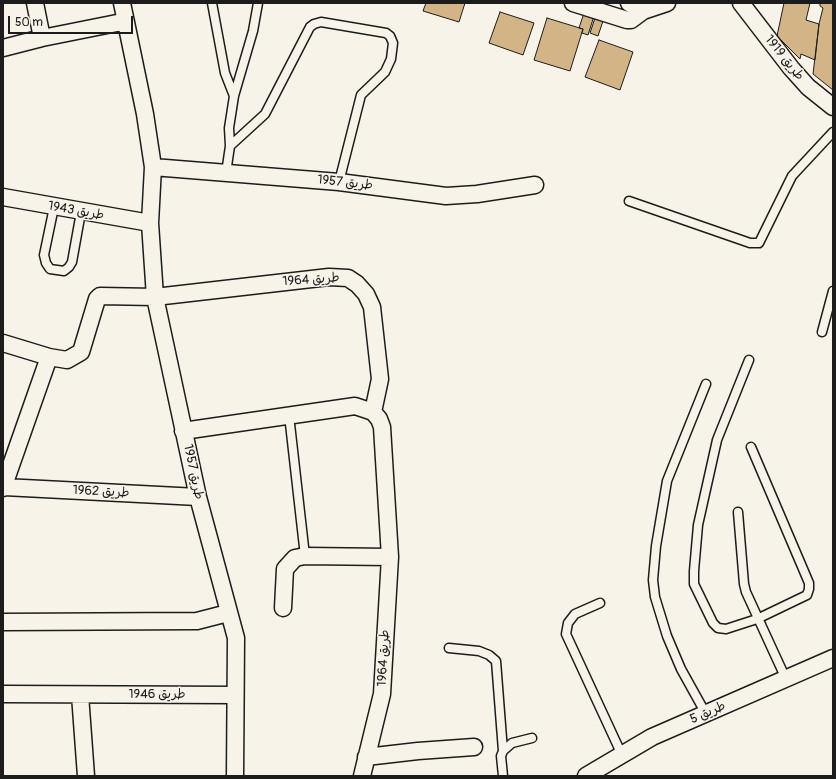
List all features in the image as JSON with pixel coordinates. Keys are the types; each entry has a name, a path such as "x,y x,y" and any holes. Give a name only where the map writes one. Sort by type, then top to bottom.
{"street":[{"path":"35,3 42,38"},
{"name":"طريق 1957","path":"122,3 145,114 153,167 150,223 155,297 198,497 237,645 235,695 235,776"},
{"path":"573,3 627,20 631,20 643,11 667,3"},
{"path":"629,3 643,11"},
{"name":"طريق 1919","path":"741,3 795,73 808,87 833,107"},
{"path":"3,48 42,38 116,23 126,23"},
{"name":"طريق 1957","path":"153,167 339,182 446,196 477,194 535,185"},
{"name":"طريق 1943","path":"3,198 150,223"},
{"name":"طريق 1964","path":"49,357 67,360 81,352 97,299 100,296 155,297 329,277 348,278 357,284 366,294 372,307 380,380 373,412 379,418 382,427 390,557 382,694 362,776"},
{"path":"3,343 49,357"},
{"name":"طريق 1962","path":"49,357 3,488 198,497"},
{"path":"184,431 355,406 373,412"},
{"path":"283,608 285,569 295,558 305,556 390,557"},
{"path":"3,622 197,620 228,613"},
{"name":"طريق 5","path":"586,776 652,737 833,658"},
{"name":"طريق 1946","path":"3,694 235,695"},
{"path":"80,695 86,776"},
{"path":"366,757 418,751 474,748"}],"lane":[{"path":"212,3 225,73 234,96"},
{"path":"226,173 230,146 229,128 234,96 253,31 258,3"},
{"path":"230,146 265,114 310,27 314,24 321,22 386,33 390,36 393,43 391,59 385,72 361,95 339,182"},
{"path":"628,202 750,244 759,243 792,176 833,132"},
{"path":"54,207 44,255 46,263 50,269 64,271 70,268 81,212"},
{"path":"822,332 833,291"},
{"path":"749,360 717,440 698,525 694,584 713,623 718,628 726,629 757,619 807,595 809,582 751,447"},
{"path":"706,384 667,481 652,580 655,597 667,636 681,669 706,714"},
{"path":"289,415 305,556"},
{"path":"738,512 744,584 757,619 786,679"},
{"path":"600,603 575,614 568,624 566,634 622,755"},
{"path":"449,648 479,651 489,655 496,661 503,751 501,756 503,776"},
{"path":"503,751 512,743 532,738"}],"building":[{"path":"426,3 465,3 459,22 423,11"},
{"path":"784,3 810,3 806,20 819,24 815,60 801,54 800,59 777,36"},
{"path":"820,3 833,3 833,90 813,74 819,24 823,8 820,6"},
{"path":"500,12 534,23 523,55 489,43"},
{"path":"584,13 594,16 588,35 582,33 583,29 579,28"},
{"path":"547,18 583,29 570,71 534,60"},
{"path":"595,18 603,21 598,36 590,33"},
{"path":"599,40 633,52 620,90 585,77"}]}
